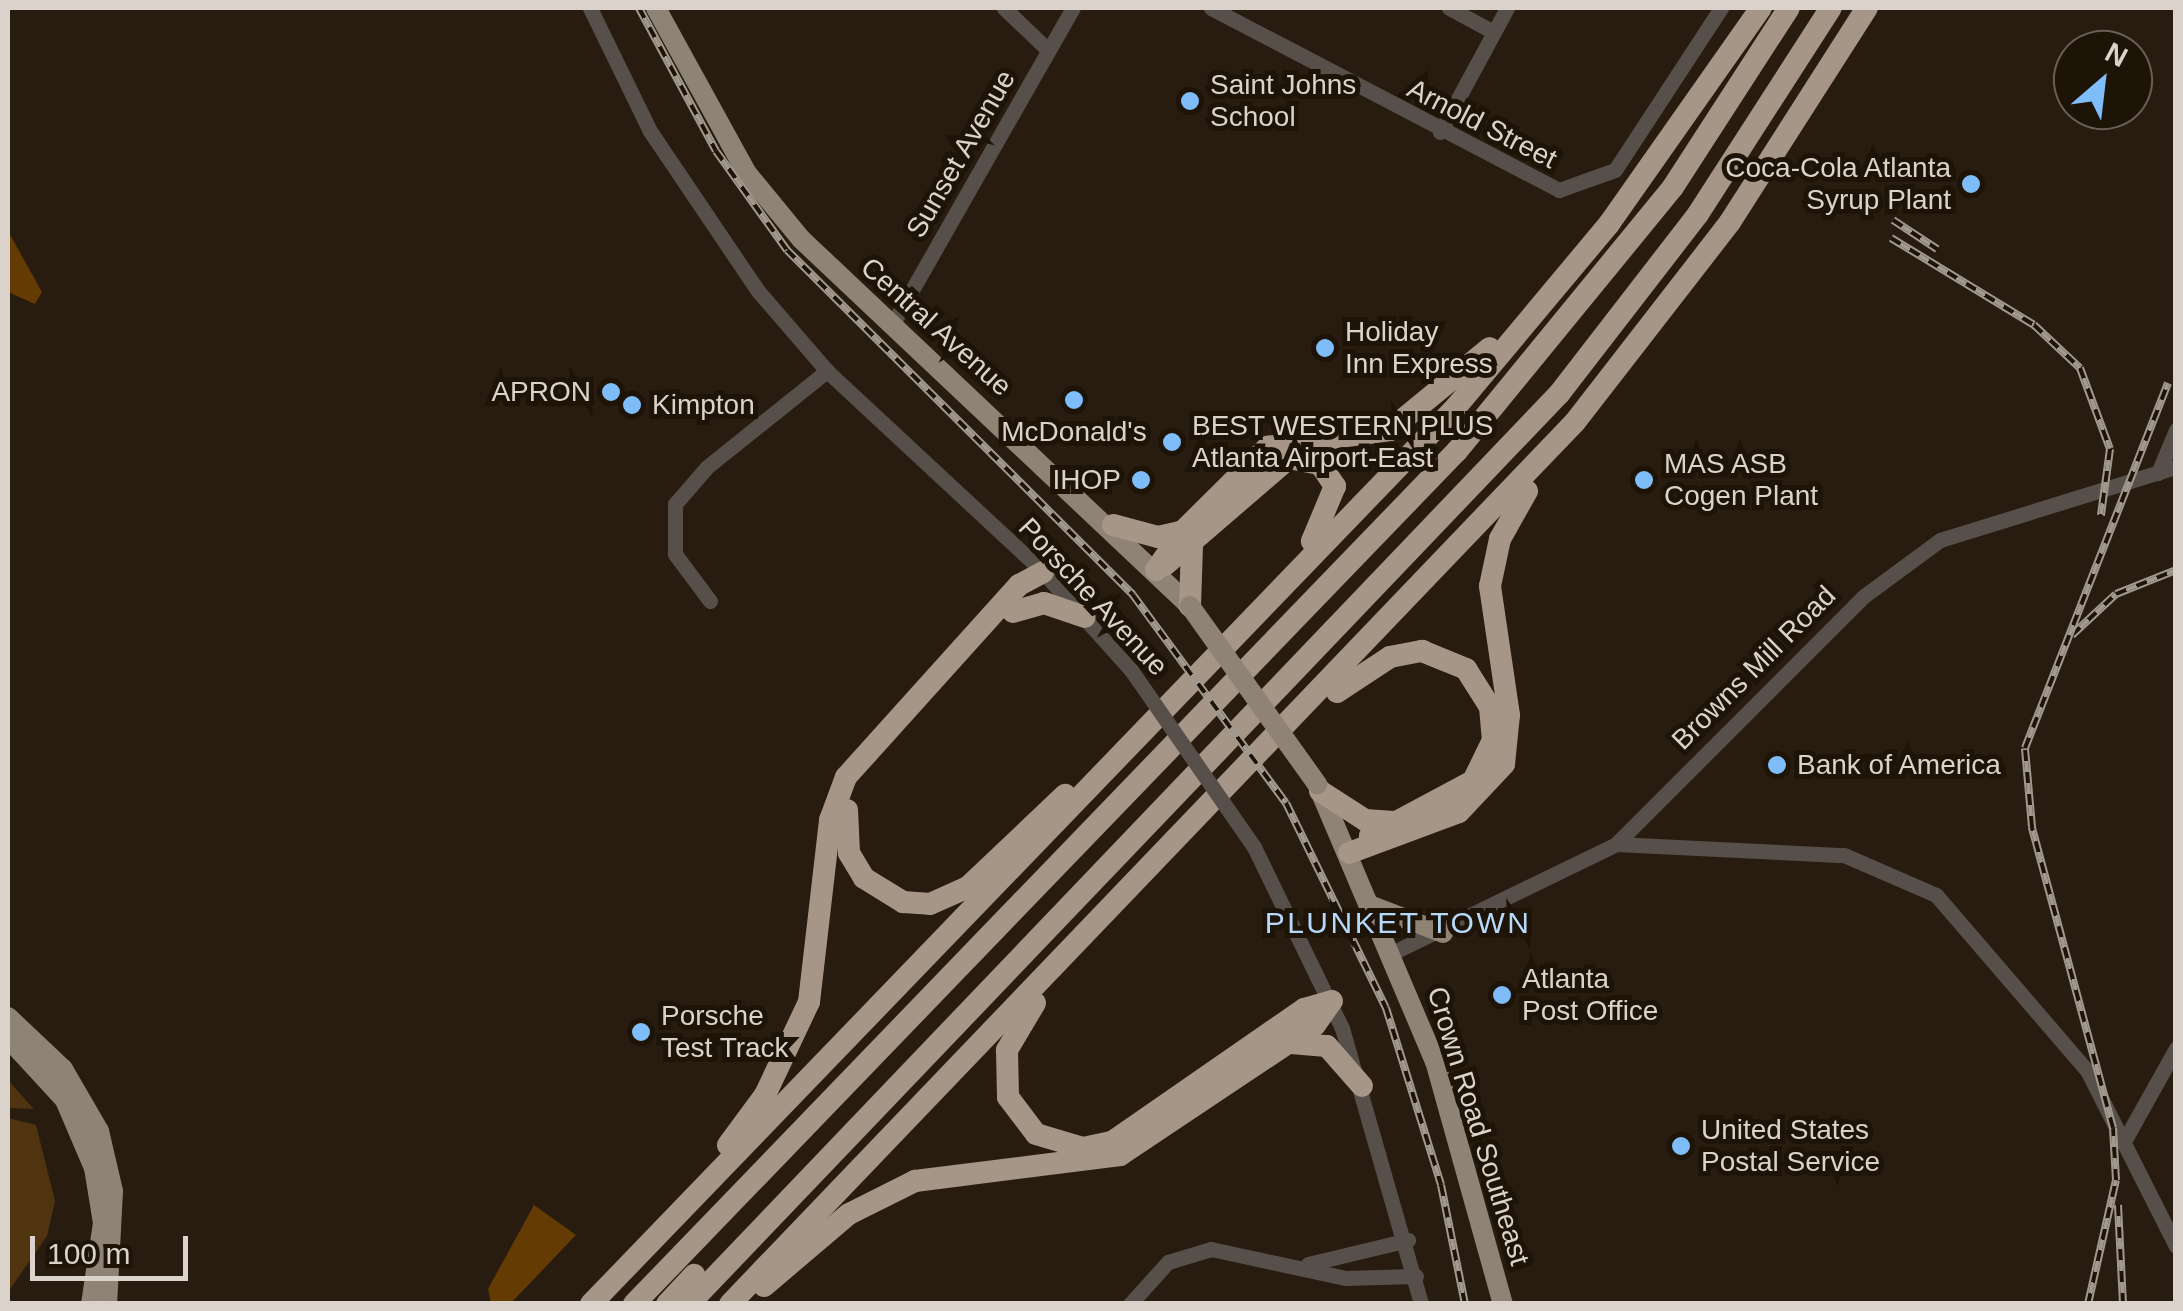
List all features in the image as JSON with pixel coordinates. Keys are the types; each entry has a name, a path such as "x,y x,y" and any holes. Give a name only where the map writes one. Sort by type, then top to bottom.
{"highway":[{"path":"590,1304 1246,626 1562,281 1761,8"},
{"path":"634,1304 1469,438 1651,216 1789,8"},
{"path":"689,1304 1546,408 1698,214 1831,8"},
{"path":"1349,853 1459,812 1496,780 1510,728 1490,612 1493,561 1510,518 1575,422 1730,222 1867,8"},
{"path":"667,1304 1488,454 1636,276 1792,51 1817,33"},
{"path":"1156,570 1278,442 1354,438 1411,419 1562,281"},
{"path":"730,1304 1272,745 1575,422"},
{"path":"1113,525 1158,538 1188,538 1280,460 1312,459 1328,471 1330,516 1246,626"},
{"path":"1188,538 1190,606"},
{"path":"1043,572 1013,612 850,799 849,853 888,896 916,904 957,895 1172,700"},
{"path":"590,1304 732,1140 796,1038 820,959 830,820 846,777 1019,585 1043,572"},
{"path":"1013,612 1044,602 1085,617"},
{"path":"1272,745 1390,657 1452,659 1490,706 1489,757 1464,790 1398,822 1349,853"},
{"path":"1319,788 1366,820 1398,822"},
{"path":"1092,930 1015,1032 1004,1066 1014,1110 1052,1143 1112,1142 1304,1010 1332,1002"},
{"path":"744,1304 849,1214 893,1189 960,1171 1107,1160 1288,1044 1332,1002"},
{"path":"1288,1044 1327,1046 1362,1086"}],"main road":[{"name":"Central Avenue","path":"656,8 746,172 808,246 1113,525 1190,606 1226,652"},
{"name":"Crown Road Southeast","path":"1226,652 1319,788 1392,953 1441,1080 1503,1304"},
{"path":"1372,906 1443,932"},
{"path":"8,1017 63,1069 100,1131 114,1190 108,1304"},
{"path":"8,1038 65,1100 94,1168 103,1223 91,1304"}],"street":[{"name":"Porsche Avenue","path":"590,8 691,199 827,371 1043,572 1085,617 1131,670 1254,847 1332,1002 1362,1086 1408,1240 1421,1304"},
{"path":"1004,8 1048,50"},
{"name":"Sunset Avenue","path":"892,325 1073,8"},
{"name":"Arnold Street","path":"1210,8 1544,188 1590,186 1624,159 1721,8"},
{"path":"1449,8 1494,32"},
{"path":"1440,132 1506,8"},
{"path":"710,601 675,554 675,504 707,467 827,371"},
{"path":"2158,473 2176,430"},
{"name":"Browns Mill Road","path":"1392,953 1443,932 1616,844 1900,565 1983,520 2176,467"},
{"path":"1616,844 1844,855 1914,881 1955,913 2050,1020 2123,1143 2176,1246"},
{"path":"2123,1143 2176,1048"},
{"path":"1288,1264 1408,1240"},
{"path":"1130,1304 1182,1256 1236,1250 1345,1278 1416,1276"}],"shaded area":[{"path":"8,231 42,292 35,304 8,292"},
{"path":"8,1080 23,1097 34,1109 8,1108"},
{"path":"8,1118 36,1125 55,1201 47,1236 8,1292"},
{"path":"534,1205 576,1235 511,1303 491,1303 488,1289"}],"railway":[{"path":"639,8 716,151 787,250 1133,595 1286,803 1386,1008 1441,1185 1465,1304"},
{"path":"1893,220 1937,249"},
{"path":"1891,238 2034,325 2080,368 2110,449 2101,515"},
{"path":"2088,1304 2116,1180 2113,1128 2032,827 2025,748 2168,383"},
{"path":"2072,635 2116,594 2176,570"},
{"path":"2118,1205 2123,1304"}],"place":[{"name":"Saint Johns School","path":"1190,101"},
{"name":"Coca-Cola Atlanta Syrup Plant","path":"1971,184"},
{"name":"Holiday Inn Express","path":"1325,348"},
{"name":"APRON","path":"611,392"},
{"name":"McDonald's","path":"1074,400"},
{"name":"Kimpton","path":"632,405"},
{"name":"BEST WESTERN PLUS Atlanta Airport-East","path":"1172,442"},
{"name":"IHOP","path":"1141,480"},
{"name":"MAS ASB Cogen Plant","path":"1644,480"},
{"name":"Bank of America","path":"1777,765"},
{"name":"Atlanta Post Office","path":"1502,995"},
{"name":"Porsche Test Track","path":"641,1032"},
{"name":"United States Postal Service","path":"1681,1146"}],"district":[{"name":"PLUNKET TOWN","path":"1398,923"}]}
